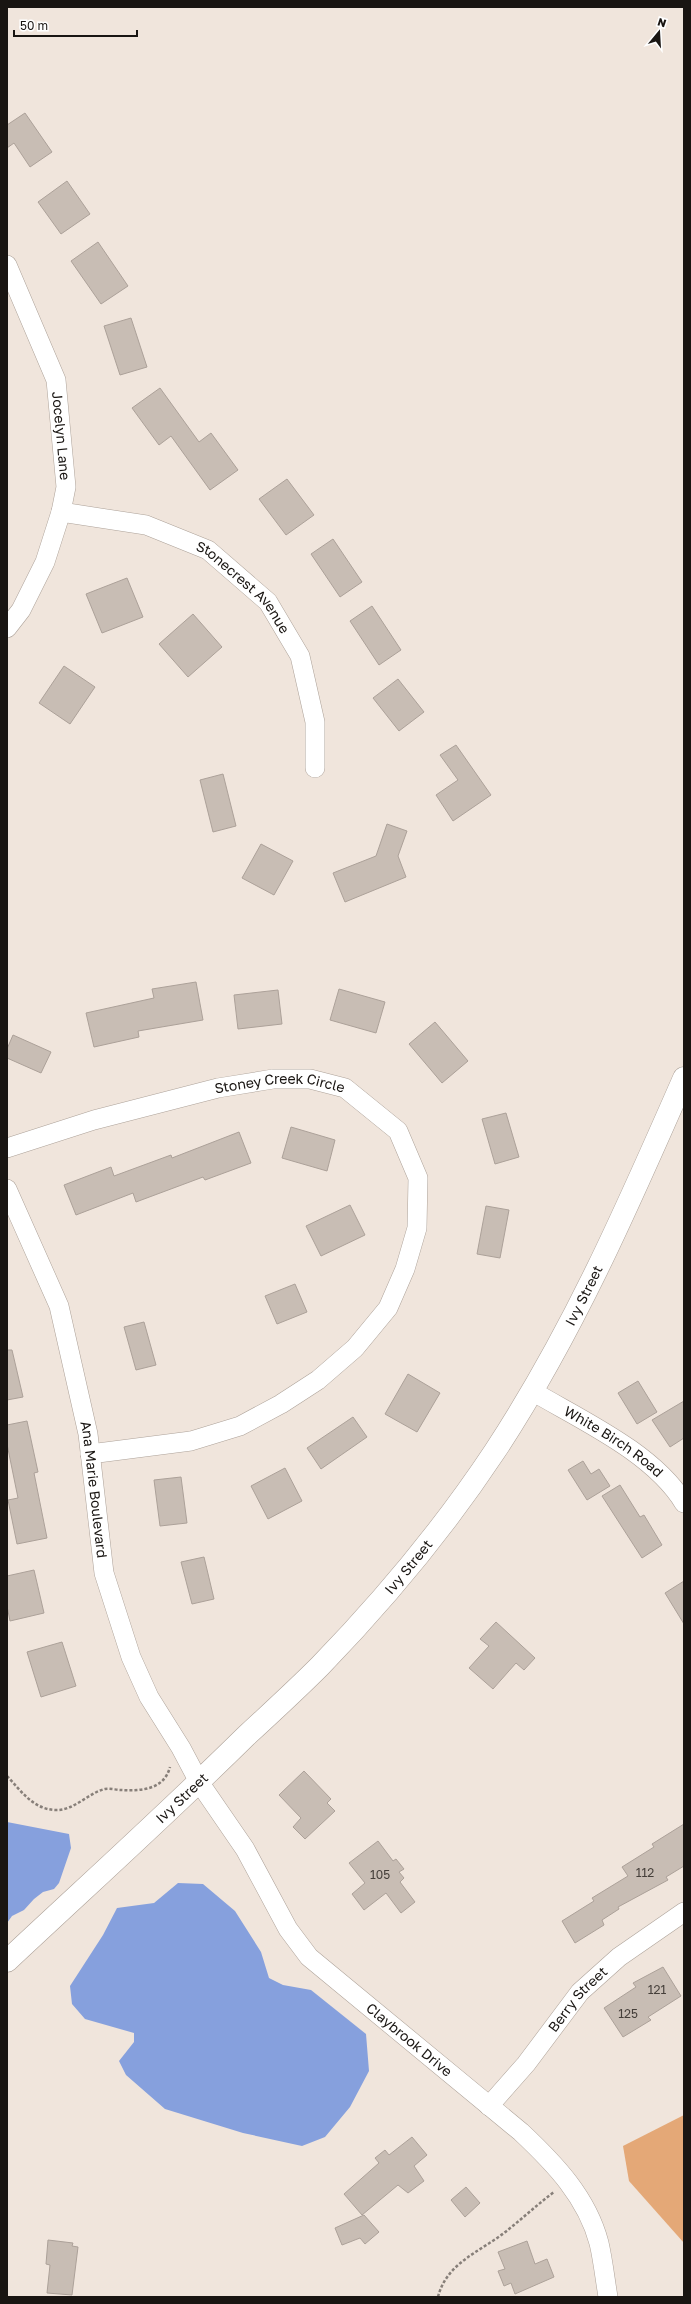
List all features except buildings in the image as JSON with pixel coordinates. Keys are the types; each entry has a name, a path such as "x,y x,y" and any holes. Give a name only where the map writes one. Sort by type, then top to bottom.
{"main road":[{"name":"Ivy Street","path":"7,1961 199,1782 319,1667 406,1570 444,1522 494,1452 532,1391 588,1292 684,1078"}],"street":[{"name":"Jocelyn Lane","path":"7,265 56,380 66,487 61,512 45,562 21,610 7,628"},
{"name":"Stonecrest Avenue","path":"61,512 146,524 208,550 268,602 300,656 315,722 315,768"},
{"name":"Stoney Creek Circle","path":"7,1148 94,1120 218,1088 273,1079 310,1079 346,1088 398,1132 418,1178 417,1228 405,1269 388,1308 355,1348 318,1380 281,1404 240,1426 191,1441 90,1454"},
{"name":"Ana Marie Boulevard","path":"7,1189 59,1306 90,1454 104,1573 116,1613 131,1657 150,1697 177,1741 199,1782"},
{"name":"White Birch Road","path":"532,1391 629,1449 657,1470 684,1503"},
{"name":"Claybrook Drive","path":"199,1782 245,1849 288,1929 309,1957 489,2106 550,2159 579,2196 599,2242 608,2297"},
{"name":"Berry Street","path":"489,2106 526,2064 580,1992 619,1957 684,1912"}],"path":[{"path":"7,1776 33,1804 56,1810 74,1806 91,1795 106,1789 147,1790 158,1785 169,1774 177,1741"},
{"path":"438,2297 441,2286 452,2270 508,2230 524,2215 567,2181"}],"shaded area":[{"path":"684,2115 684,2243 629,2181 623,2146"}],"water":[{"path":"7,1822 69,1834 71,1848 59,1883 54,1889 43,1892 24,1910 12,1916 7,1923"},
{"path":"178,1883 203,1884 235,1911 261,1952 269,1978 283,1985 311,1990 366,2034 369,2071 350,2107 325,2137 302,2146 243,2133 165,2109 126,2075 119,2061 134,2042 134,2033 85,2019 72,2004 70,1986 103,1935 117,1908 154,1903"}]}
